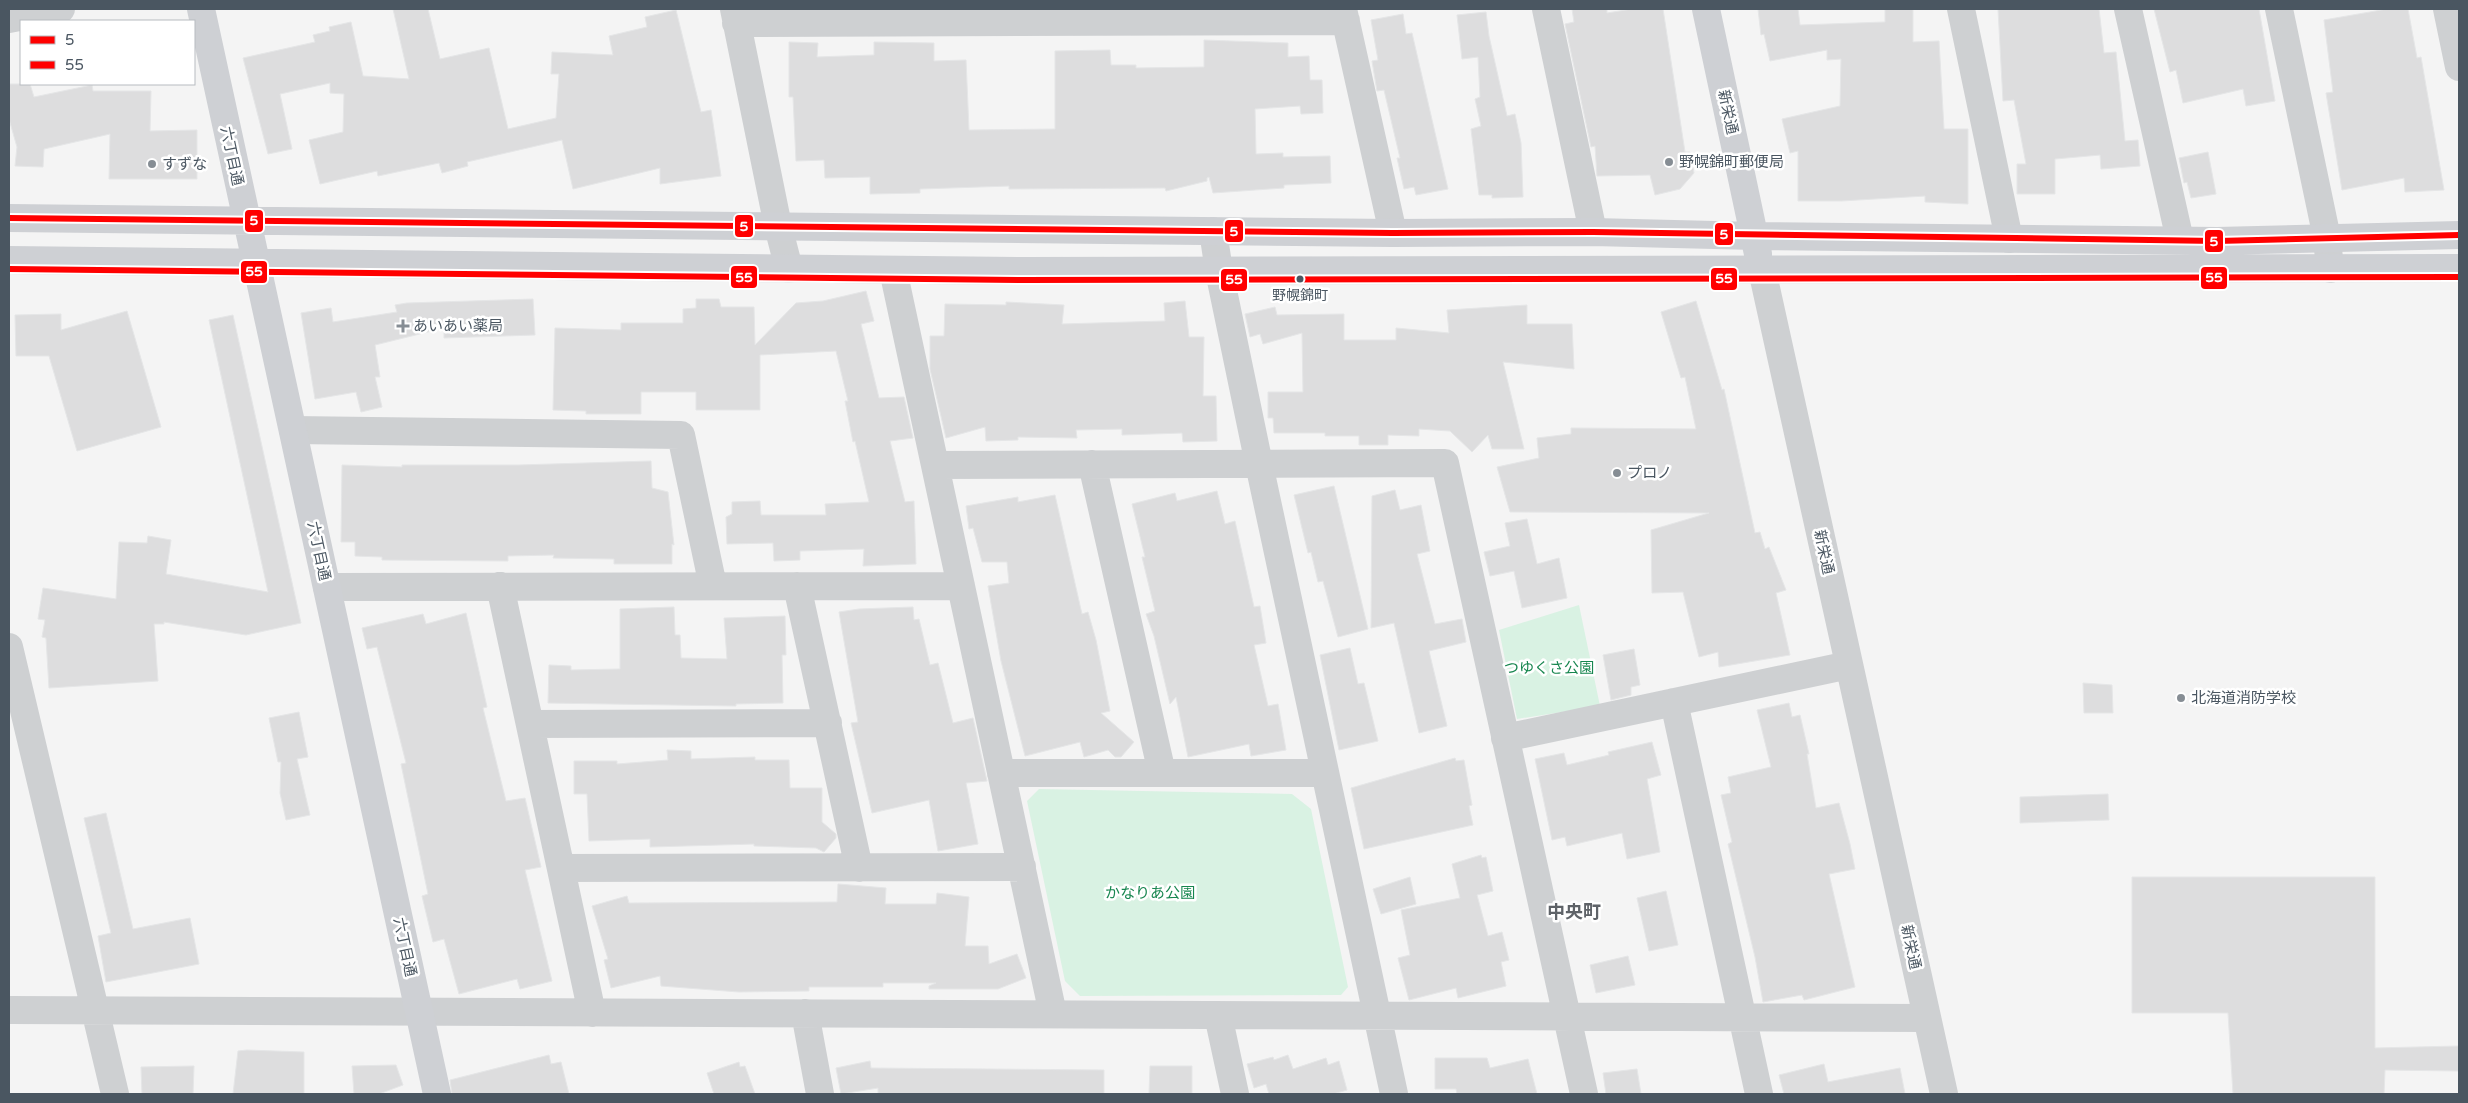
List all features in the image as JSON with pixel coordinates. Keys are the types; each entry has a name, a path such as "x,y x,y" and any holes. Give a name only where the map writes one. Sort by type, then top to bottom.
{"street":[{"path":"9,19 61,9"},
{"name":"六丁目通","path":"201,9 436,1094"},
{"path":"1546,9 1593,232"},
{"name":"新栄通","path":"1706,9 1944,1094"},
{"path":"1961,9 2009,239"},
{"path":"2128,9 2180,240"},
{"path":"2278,9 2327,238 2330,269"},
{"path":"2447,9 2459,68"},
{"path":"789,269 778,226 735,16 1344,15 1393,233"},
{"path":"9,218 1393,233 1593,232 2009,239 2180,240 2459,235"},
{"path":"1213,231 1219,271 1259,464 1394,1094"},
{"path":"9,260 893,270 2459,268"},
{"path":"893,270 1053,1014"},
{"path":"293,430 681,434 713,586"},
{"path":"935,464 1445,463 1584,1094"},
{"path":"1092,464 1162,773"},
{"path":"327,586 961,586"},
{"path":"500,586 592,1013"},
{"path":"797,586 859,868"},
{"path":"9,647 115,1094"},
{"path":"1505,738 1849,665"},
{"path":"1674,702 1759,1094"},
{"path":"530,724 828,723"},
{"path":"1002,773 1325,772"},
{"path":"561,868 1022,867"},
{"path":"9,1010 1927,1018"},
{"path":"805,1013 820,1094"},
{"path":"1218,1015 1235,1094"}],"green space":[{"name":"つゆくさ公園","path":"1579,605 1600,706 1517,719 1499,630"},
{"name":"かなりあ公園","path":"1039,789 1292,794 1311,809 1348,987 1341,995 1080,996 1065,981 1027,801"}],"building":[{"path":"393,9 428,9 440,59 489,48 508,129 556,118 559,74 551,74 552,52 613,55 609,36 647,27 645,17 676,10 701,112 711,110 721,176 660,184 660,168 573,189 562,140 467,162 468,166 442,173 439,163 378,176 377,171 320,184 309,140 343,132 344,94 330,93 330,83 280,94 292,149 268,154 243,58 315,42 313,35 330,31 329,27 351,22 363,76 409,79"},
{"path":"1572,9 1607,9 1607,13 1632,9 1663,9 1685,152 1690,152 1694,173 1680,189 1655,195 1650,175 1597,176 1595,146 1591,147 1565,24 1574,22"},
{"path":"1758,9 1798,9 1800,25 1885,22 1885,9 1913,9 1913,42 1939,41 1944,129 1968,129 1968,204 1925,202 1925,196 1841,201 1798,201 1798,151 1790,153 1782,119 1840,106 1841,59 1827,60 1827,50 1770,61 1764,34 1761,35"},
{"path":"1998,9 2099,9 2104,53 2116,52 2125,141 2138,140 2140,166 2101,169 2100,155 2055,159 2055,194 2017,194 2017,164 2026,164 2014,100 2003,101"},
{"path":"2154,9 2259,9 2275,101 2246,106 2243,89 2183,103 2176,70 2170,72"},
{"path":"2387,9 2408,9 2417,58 2421,57 2444,190 2405,192 2404,178 2342,190 2326,93 2333,92 2324,20"},
{"path":"1486,12 1489,36 1507,116 1515,114 1521,143 1523,197 1492,198 1492,195 1479,195 1471,129 1481,126 1475,99 1480,97 1478,57 1462,59 1457,15"},
{"path":"1403,14 1406,34 1412,33 1448,189 1416,195 1414,187 1404,189 1397,158 1400,158 1384,90 1377,91 1372,61 1378,60 1371,20"},
{"path":"1204,40 1288,43 1288,57 1309,56 1310,80 1322,80 1323,113 1301,114 1300,106 1255,109 1256,154 1283,153 1283,157 1330,156 1331,183 1284,185 1284,188 1213,193 1209,177 1207,181 1166,191 1165,188 1009,189 1009,186 920,189 920,193 870,194 870,177 825,178 824,160 796,161 793,97 789,97 789,42 818,43 817,57 874,55 874,42 934,43 934,61 966,60 969,130 1055,129 1055,51 1110,50 1111,65 1136,65 1136,68 1204,67"},
{"path":"9,84 30,85 34,97 92,85 93,91 151,91 150,131 197,130 197,179 109,179 110,134 44,149 43,167 15,166 17,147 9,119"},
{"path":"2208,152 2216,194 2191,198 2187,182 2184,183 2179,158"},
{"path":"866,291 874,321 861,324 879,398 904,397 913,438 890,441 905,502 914,501 916,564 863,566 864,549 800,551 800,560 774,561 773,543 727,544 726,517 732,514 732,502 760,501 761,515 826,515 825,504 869,502 855,441 853,442 845,401 848,401 836,351 760,355 760,410 696,410 696,392 641,392 641,414 586,414 586,411 553,410 555,328 621,330 621,323 683,323 683,309 696,308 696,299 719,299 721,307 754,307 755,345 796,303 823,301"},
{"path":"533,299 535,335 444,338 444,328 375,345 380,377 375,377 382,407 361,412 356,392 315,399 301,313 331,308 333,322 397,312 395,305 407,303"},
{"path":"1185,301 1189,337 1204,337 1203,396 1216,396 1217,441 1183,442 1182,433 1122,435 1122,429 1076,430 1077,438 1018,437 1018,440 986,441 985,427 946,438 930,369 930,336 944,336 945,304 1006,305 1006,302 1064,305 1062,324 1165,321 1164,303"},
{"path":"1696,301 1722,390 1724,389 1755,533 1760,532 1765,549 1769,547 1786,590 1776,593 1790,655 1719,667 1718,652 1699,657 1683,592 1652,593 1651,530 1709,513 1510,512 1497,467 1539,458 1537,438 1571,434 1571,428 1696,429 1685,377 1681,378 1661,312"},
{"path":"1527,305 1527,324 1572,324 1574,369 1503,362 1524,449 1492,449 1488,435 1472,452 1450,431 1419,429 1419,436 1388,435 1388,445 1359,445 1359,436 1325,436 1325,433 1274,433 1273,418 1268,418 1268,392 1303,392 1302,333 1263,344 1260,334 1250,337 1245,314 1275,307 1277,315 1344,314 1344,340 1396,340 1396,328 1449,333 1447,310"},
{"path":"127,311 161,427 77,451 49,356 16,356 15,315 61,314 61,330"},
{"path":"233,315 301,623 246,635 164,622 164,624 154,624 158,681 49,688 46,638 42,637 45,620 38,619 43,588 116,599 119,542 147,543 148,536 171,540 166,574 268,592 209,320"},
{"path":"651,461 652,488 668,492 674,545 672,544 672,564 614,564 614,559 553,558 554,555 508,556 508,561 382,560 382,557 355,556 355,542 341,542 342,465 402,467 402,465 519,465"},
{"path":"1334,486 1368,629 1338,637 1323,581 1318,582 1311,552 1308,553 1294,495"},
{"path":"1395,490 1400,510 1421,505 1430,551 1417,554 1435,624 1462,619 1466,642 1429,651 1447,726 1419,733 1394,623 1371,628 1372,496"},
{"path":"1217,491 1225,524 1235,521 1254,607 1260,606 1266,643 1254,645 1268,706 1278,704 1286,750 1251,756 1249,744 1188,757 1176,697 1170,704 1154,636 1146,614 1155,611 1142,557 1145,557 1132,504 1175,493 1177,501"},
{"path":"1055,495 1082,614 1088,612 1096,640 1110,711 1101,713 1134,742 1121,757 1115,757 1108,750 1084,757 1080,742 1025,756 1001,661 988,586 1009,583 1007,562 982,562 973,528 969,529 966,506 1018,497 1018,502"},
{"path":"1527,519 1537,564 1559,558 1567,598 1522,608 1514,571 1490,576 1484,552 1510,546 1505,523"},
{"path":"674,607 675,635 680,635 681,658 727,659 724,618 785,616 786,655 782,655 783,703 736,704 736,706 548,703 549,665 571,666 571,670 620,669 620,609"},
{"path":"913,607 914,620 919,619 930,665 938,663 953,723 973,718 987,781 966,783 978,844 938,851 929,800 872,813 851,723 858,722 839,612 859,609"},
{"path":"466,613 487,707 483,708 506,801 525,798 541,867 525,870 552,981 520,989 517,979 459,994 444,939 433,942 422,896 428,894 401,764 406,763 377,647 367,649 362,628 423,614 426,624"},
{"path":"1350,648 1358,684 1364,683 1378,741 1339,750 1320,655"},
{"path":"1634,649 1640,685 1631,687 1631,695 1611,700 1603,655"},
{"path":"2083,683 2112,685 2113,713 2084,713"},
{"path":"1789,703 1792,717 1800,715 1809,754 1807,754 1816,808 1839,803 1850,844 1855,869 1829,874 1855,987 1804,1000 1802,995 1763,1002 1755,957 1728,844 1732,842 1721,795 1731,793 1728,777 1771,767 1757,710"},
{"path":"299,712 308,757 297,759 310,815 286,820 280,793 281,762 278,762 269,718"},
{"path":"1652,742 1661,775 1647,779 1660,852 1627,859 1622,833 1567,846 1565,837 1552,840 1535,759 1564,753 1567,765 1609,755 1608,752"},
{"path":"667,750 691,751 691,759 755,757 755,760 789,760 790,788 822,788 822,822 836,834 836,838 824,852 816,848 754,846 754,844 650,847 650,839 589,841 587,794 574,794 574,761 617,761 617,764 668,760"},
{"path":"1455,758 1456,761 1464,760 1472,805 1469,806 1473,825 1364,849 1351,788"},
{"path":"2108,794 2109,820 2020,823 2020,797"},
{"path":"106,813 133,929 190,918 199,964 106,982 98,936 111,933 84,818"},
{"path":"1481,855 1482,858 1486,857 1493,891 1477,895 1488,936 1502,932 1509,960 1501,962 1506,986 1458,998 1456,988 1409,1000 1398,958 1410,955 1401,910 1460,898 1452,864"},
{"path":"1410,877 1416,904 1381,914 1373,889"},
{"path":"2132,877 2375,877 2375,1048 2459,1046 2459,1071 2385,1070 2384,1094 2233,1094 2228,1013 2132,1013"},
{"path":"838,884 886,888 885,904 936,904 937,893 969,897 965,946 988,946 989,964 1017,954 1026,978 998,989 929,989 929,986 936,983 883,983 883,987 809,987 809,991 739,992 661,986 660,976 611,988 604,960 608,959 592,906 627,896 629,903 837,902"},
{"path":"1666,891 1678,945 1649,951 1637,898"},
{"path":"1628,956 1635,985 1596,993 1590,965"},
{"path":"238,1051 304,1052 304,1094 233,1094"},
{"path":"549,1055 551,1064 561,1062 569,1094 452,1094 450,1080"},
{"path":"1288,1055 1293,1069 1326,1058 1328,1065 1339,1061 1347,1090 1333,1094 1269,1094 1266,1084 1254,1088 1247,1064 1273,1057 1274,1060"},
{"path":"1435,1058 1487,1058 1490,1068 1528,1059 1537,1094 1457,1094 1456,1089 1435,1089"},
{"path":"870,1061 871,1068 1104,1070 1104,1094 878,1094 878,1088 841,1094 836,1068"},
{"path":"739,1062 740,1067 745,1066 755,1094 714,1094 707,1073"},
{"path":"1824,1064 1828,1082 1900,1068 1905,1094 1784,1094 1779,1075"},
{"path":"396,1065 403,1085 379,1094 354,1094 352,1066"},
{"path":"194,1066 193,1094 142,1094 141,1067"},
{"path":"1150,1066 1192,1066 1192,1094 1149,1094"},
{"path":"1637,1069 1641,1094 1606,1094 1603,1073"}],"transit line":[{"name":"5","path":"9,218 1393,233 1593,232 2217,241 2459,235"},
{"name":"55","path":"9,269 1022,280 2459,277"}],"place":[{"name":"野幌錦町郵便局","path":"1669,162"},
{"name":"すずな","path":"152,164"},
{"name":"野幌錦町","path":"1300,279"},
{"name":"あいあい薬局","path":"403,326"},
{"name":"プロノ","path":"1617,473"},
{"name":"北海道消防学校","path":"2181,698"}],"district":[{"name":"中央町","path":"1574,912"}]}
